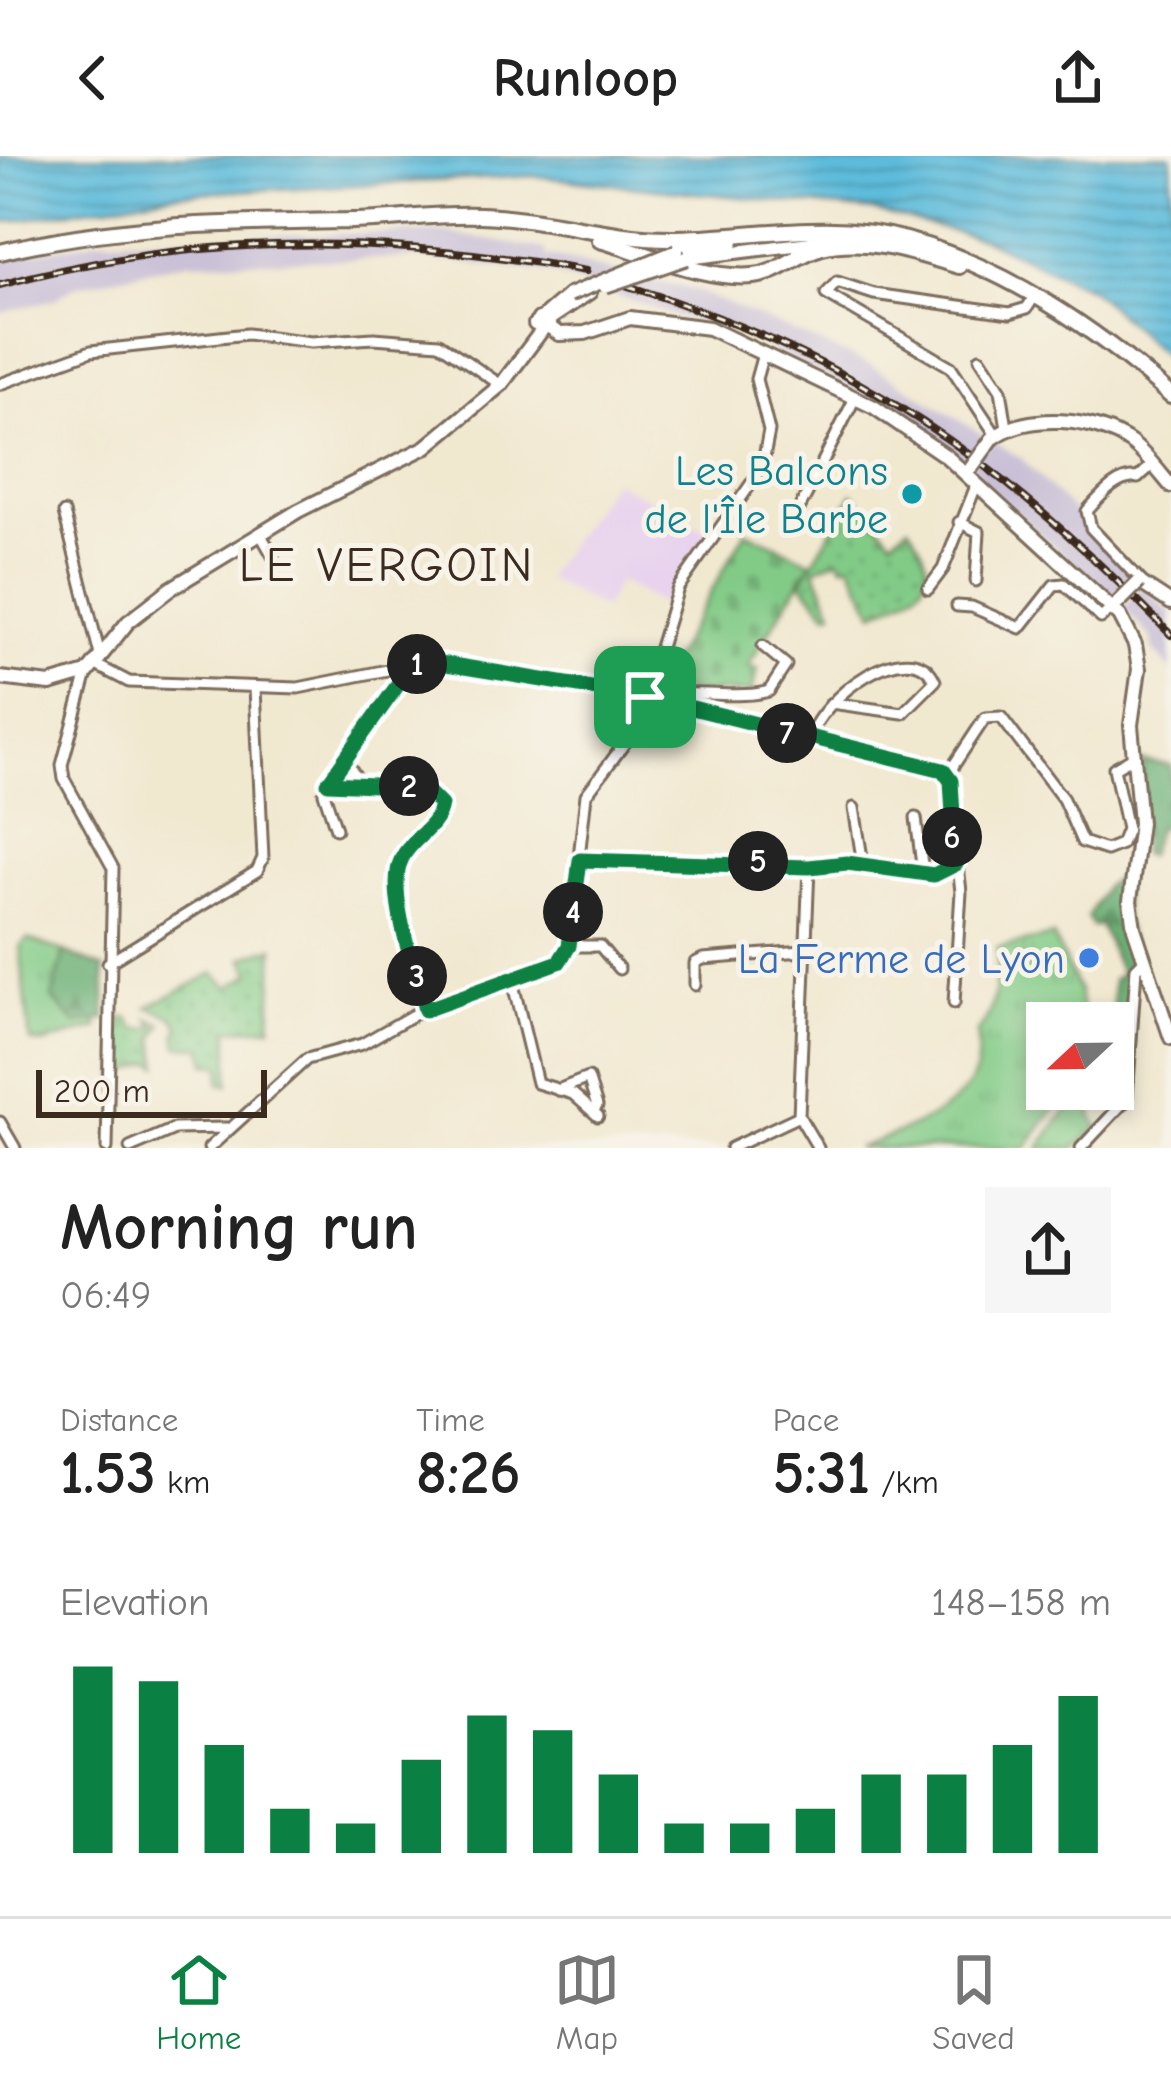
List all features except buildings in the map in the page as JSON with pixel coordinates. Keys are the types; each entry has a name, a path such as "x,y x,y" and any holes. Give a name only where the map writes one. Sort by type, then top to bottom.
{"main road":[{"path":"417,218 532,224 731,276 766,274 801,249 869,244 931,258 1018,289"},
{"path":"0,253 158,226 417,218 543,220 624,236 829,228 933,248 1018,289 1112,347 1171,396"}],"street":[{"path":"0,678 50,684 95,666 170,589 426,447 498,383 545,318 574,296 682,255 829,228"},
{"path":"624,236 671,242 682,255"},
{"path":"775,236 801,249"},
{"path":"574,296 682,255 801,249"},
{"path":"999,434 951,367 826,295 837,282 874,294 1010,313 1027,308 1034,297"},
{"path":"545,318 569,334 620,319 684,323 855,398 937,448 1115,605 1138,658 1131,725 1140,823 1130,901 1171,1038"},
{"path":"0,384 91,352 167,339 247,334 311,342 374,338 439,344 498,383"},
{"path":"209,1148 307,1059 362,1044 425,1010 559,962 569,946 590,784 648,712 678,589 762,468 769,430 756,380 763,354"},
{"path":"928,590 943,568 971,476 999,434 1001,390 980,358"},
{"path":"796,515 855,398"},
{"path":"999,434 1070,422 1099,428 1133,445 1171,486"},
{"path":"1152,465 1138,478 1126,477 1108,489 1087,511 1091,528 1141,582 1171,604"},
{"path":"64,514 95,666 62,765 113,868 107,1148"},
{"path":"959,522 979,532 976,581"},
{"path":"262,535 273,557"},
{"path":"957,606 972,607 1020,628 1054,584 1064,584 1101,618 1141,582"},
{"path":"652,698 769,692 790,663 764,646"},
{"path":"95,666 129,682 298,688 412,665 448,664 652,698 948,774"},
{"path":"810,739 813,722 831,703 874,671 897,664 928,669 935,681 902,713 831,703"},
{"path":"336,829 324,793 328,783 412,665"},
{"path":"108,964 257,871 263,858 255,688"},
{"path":"954,1003 961,904 948,774 985,718 1001,717 1063,799 1082,842 1102,851 1120,844 1127,830 1114,768 1135,756"},
{"path":"345,759 359,782"},
{"path":"328,783 423,787 441,805 439,819 406,849 394,885 425,1010"},
{"path":"854,808 863,864"},
{"path":"904,831 917,823 923,873"},
{"path":"580,860 809,867 863,864 934,875 956,864"},
{"path":"809,867 799,1116 818,1148"},
{"path":"569,946 600,946 620,969"},
{"path":"695,985 695,963 703,958 803,951"},
{"path":"1081,1148 1126,1100 1136,968 1144,960"},
{"path":"512,980 533,1077 542,1087 558,1090 595,1113 588,1078 558,1090"},
{"path":"731,1148 799,1116"},
{"path":"0,1122 15,1148"},
{"path":"130,1148 174,1129 227,1128"}],"shaded area":[{"path":"443,232 546,250 547,260 549,256 695,290 871,365 1022,459 1139,578 1111,597 978,479 978,470 862,396 732,329 678,317 548,272 422,258 188,262 75,286 55,299 0,313 0,260 102,239"},
{"path":"613,480 709,532 663,605 618,581 604,609 545,578"},
{"path":"1142,586 1171,614 1171,670 1153,649 1152,638 1123,608"}],"green space":[{"path":"853,494 892,539 909,526 927,572 917,590 874,612 850,563 843,565 839,558 815,569 833,611 828,613 801,582"},
{"path":"746,531 812,562 748,666 758,670 751,693 661,691 657,686"},
{"path":"1143,761 1171,765 1171,819 1157,829 1148,855 1141,854"},
{"path":"1122,875 1124,919 1134,954 1130,1002 1113,1002 1113,979 1121,975 1100,925 1092,927 1088,917 1105,886"},
{"path":"1053,936 1079,992 1081,1002 1026,1002 1026,1110 1054,1110 1026,1148 857,1148 926,1120 969,1085 976,1070 977,1032 992,1004 998,948"},
{"path":"27,939 64,952 53,998 98,1020 98,1028 41,1044 30,1041 20,947"},
{"path":"274,947 271,1027 229,1029 229,1084 220,1084 221,1065 206,1064 203,1047 178,1046 176,1033 181,1029 174,1017 148,1007 214,973 229,987 252,973 243,958"},
{"path":"64,952 104,968 106,1019 76,1024 52,998"},
{"path":"121,1018 129,1018 136,1029 155,1028 150,1019 163,1024 155,1038 159,1066 152,1062 117,1076"},
{"path":"1067,1110 1093,1110 1099,1127 1075,1148 1039,1148"}],"water":[{"path":"0,156 1171,156 1171,362 1091,289 984,239 873,211 532,176 174,194 0,223"}],"railway":[{"path":"0,285 145,255 292,245 440,251 586,271"},
{"path":"628,286 788,347 924,423 1047,517 1171,635"}],"place":[{"name":"Les Balcons de l'Île Barbe","path":"912,494"},
{"name":"La Ferme de Lyon","path":"1089,958"}],"district":[{"name":"LE VERGOIN","path":"387,564"}],"route":[{"path":"434,662 645,697 943,770 951,781 956,864 934,875 847,863 809,867 758,861 580,860 569,946 559,962 425,1010 394,885 406,849 439,819 441,805 423,787 328,783 412,665 434,662"}]}
